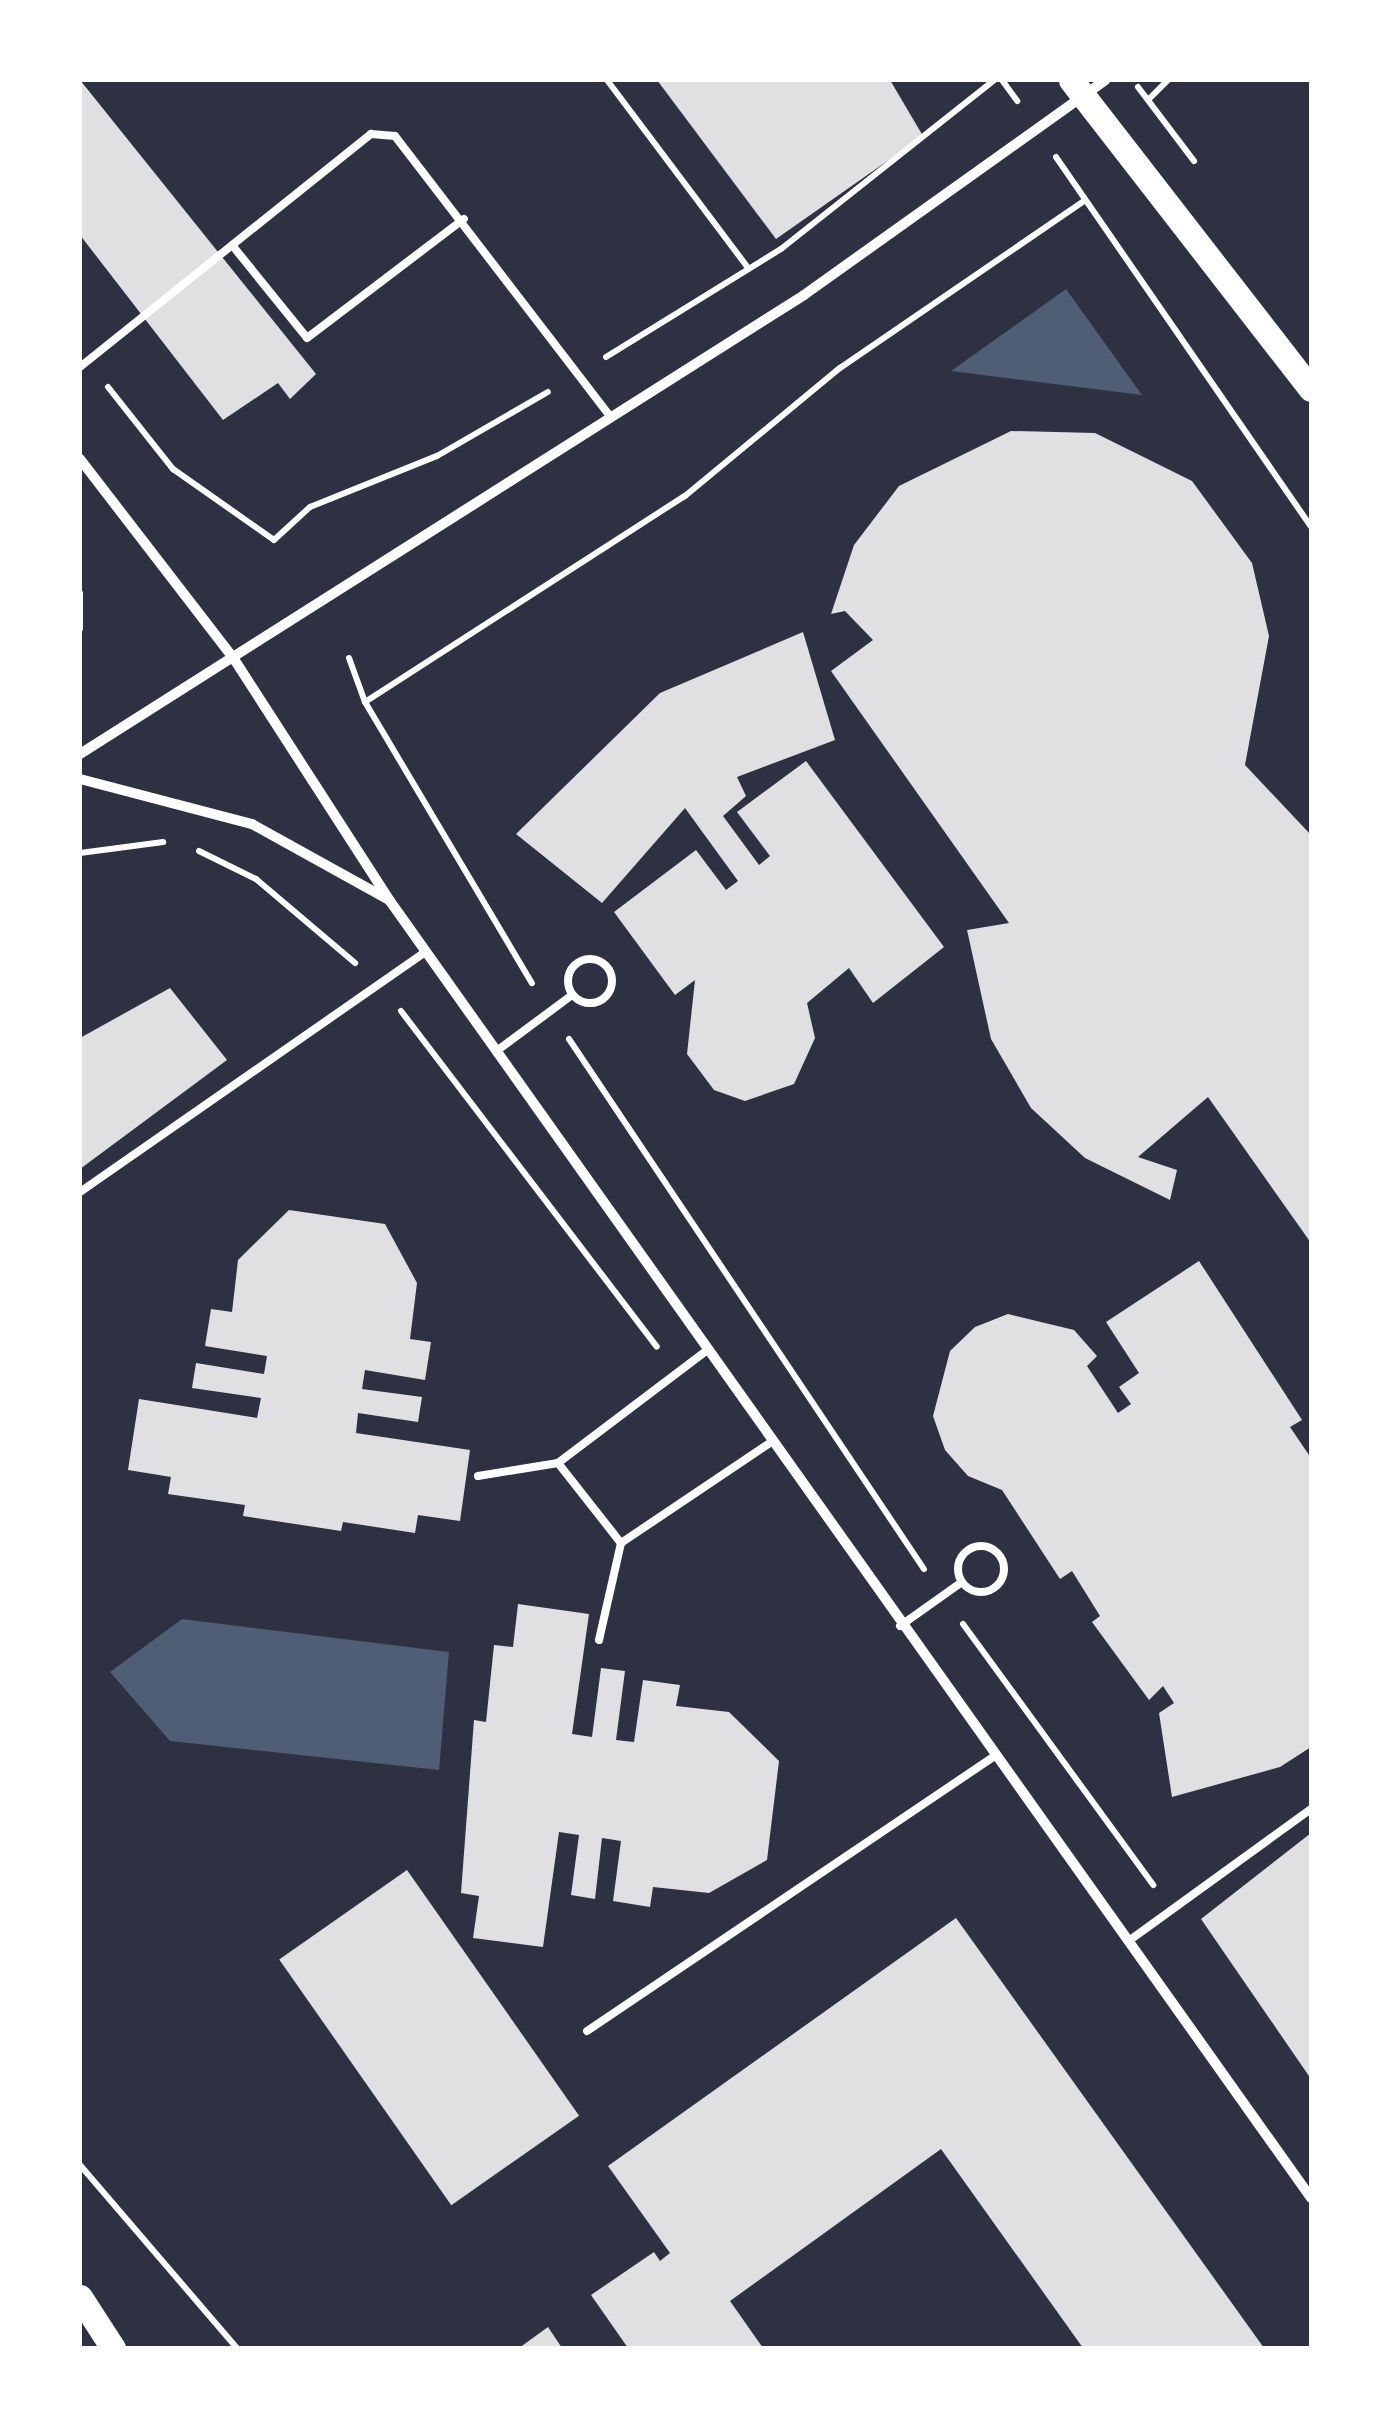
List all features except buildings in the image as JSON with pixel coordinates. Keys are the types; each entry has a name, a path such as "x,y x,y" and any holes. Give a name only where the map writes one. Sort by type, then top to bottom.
{"main road":[{"path":"1077,90 1311,389"},
{"path":"80,2296 113,2348"}],"street":[{"path":"80,754 611,418 1040,134 1077,90 1105,80"},
{"path":"80,460 234,658 390,900 774,1440 992,1758 1130,1940 1311,2198"},
{"path":"80,779 252,824 390,900"}],"lane":[{"path":"84,363 372,134 396,136 584,371 611,418"},
{"path":"232,245 307,338 464,219"},
{"path":"80,1192 427,951"},
{"path":"498,1050 572,995 600,1002 610,991 609,968 576,964 572,995"},
{"path":"478,1476 558,1464 709,1349"},
{"path":"599,1640 621,1542 774,1440"},
{"path":"558,1464 621,1542"},
{"path":"969,1548 1001,1557 994,1588 962,1582 958,1568 969,1548"},
{"path":"900,1626 962,1582"},
{"path":"586,2032 992,1758"},
{"path":"1130,1940 1311,1809"}],"path":[{"path":"607,80 749,269"},
{"path":"84,363 173,468 274,540 310,508 437,456 749,269 994,80"},
{"path":"1002,80 1311,526"},
{"path":"1148,100 1168,80"},
{"path":"365,702 686,496 840,368 1085,200"},
{"path":"80,593 80,629"},
{"path":"348,658 365,702 550,1010 944,1597 1171,1910"},
{"path":"80,853 137,839 170,843"},
{"path":"187,845 256,879 380,984 677,1374"},
{"path":"80,2165 237,2348"}],"water":[{"path":"1066,289 1142,395 951,371"},
{"path":"182,1619 449,1652 439,1770 170,1741 110,1672"}]}
